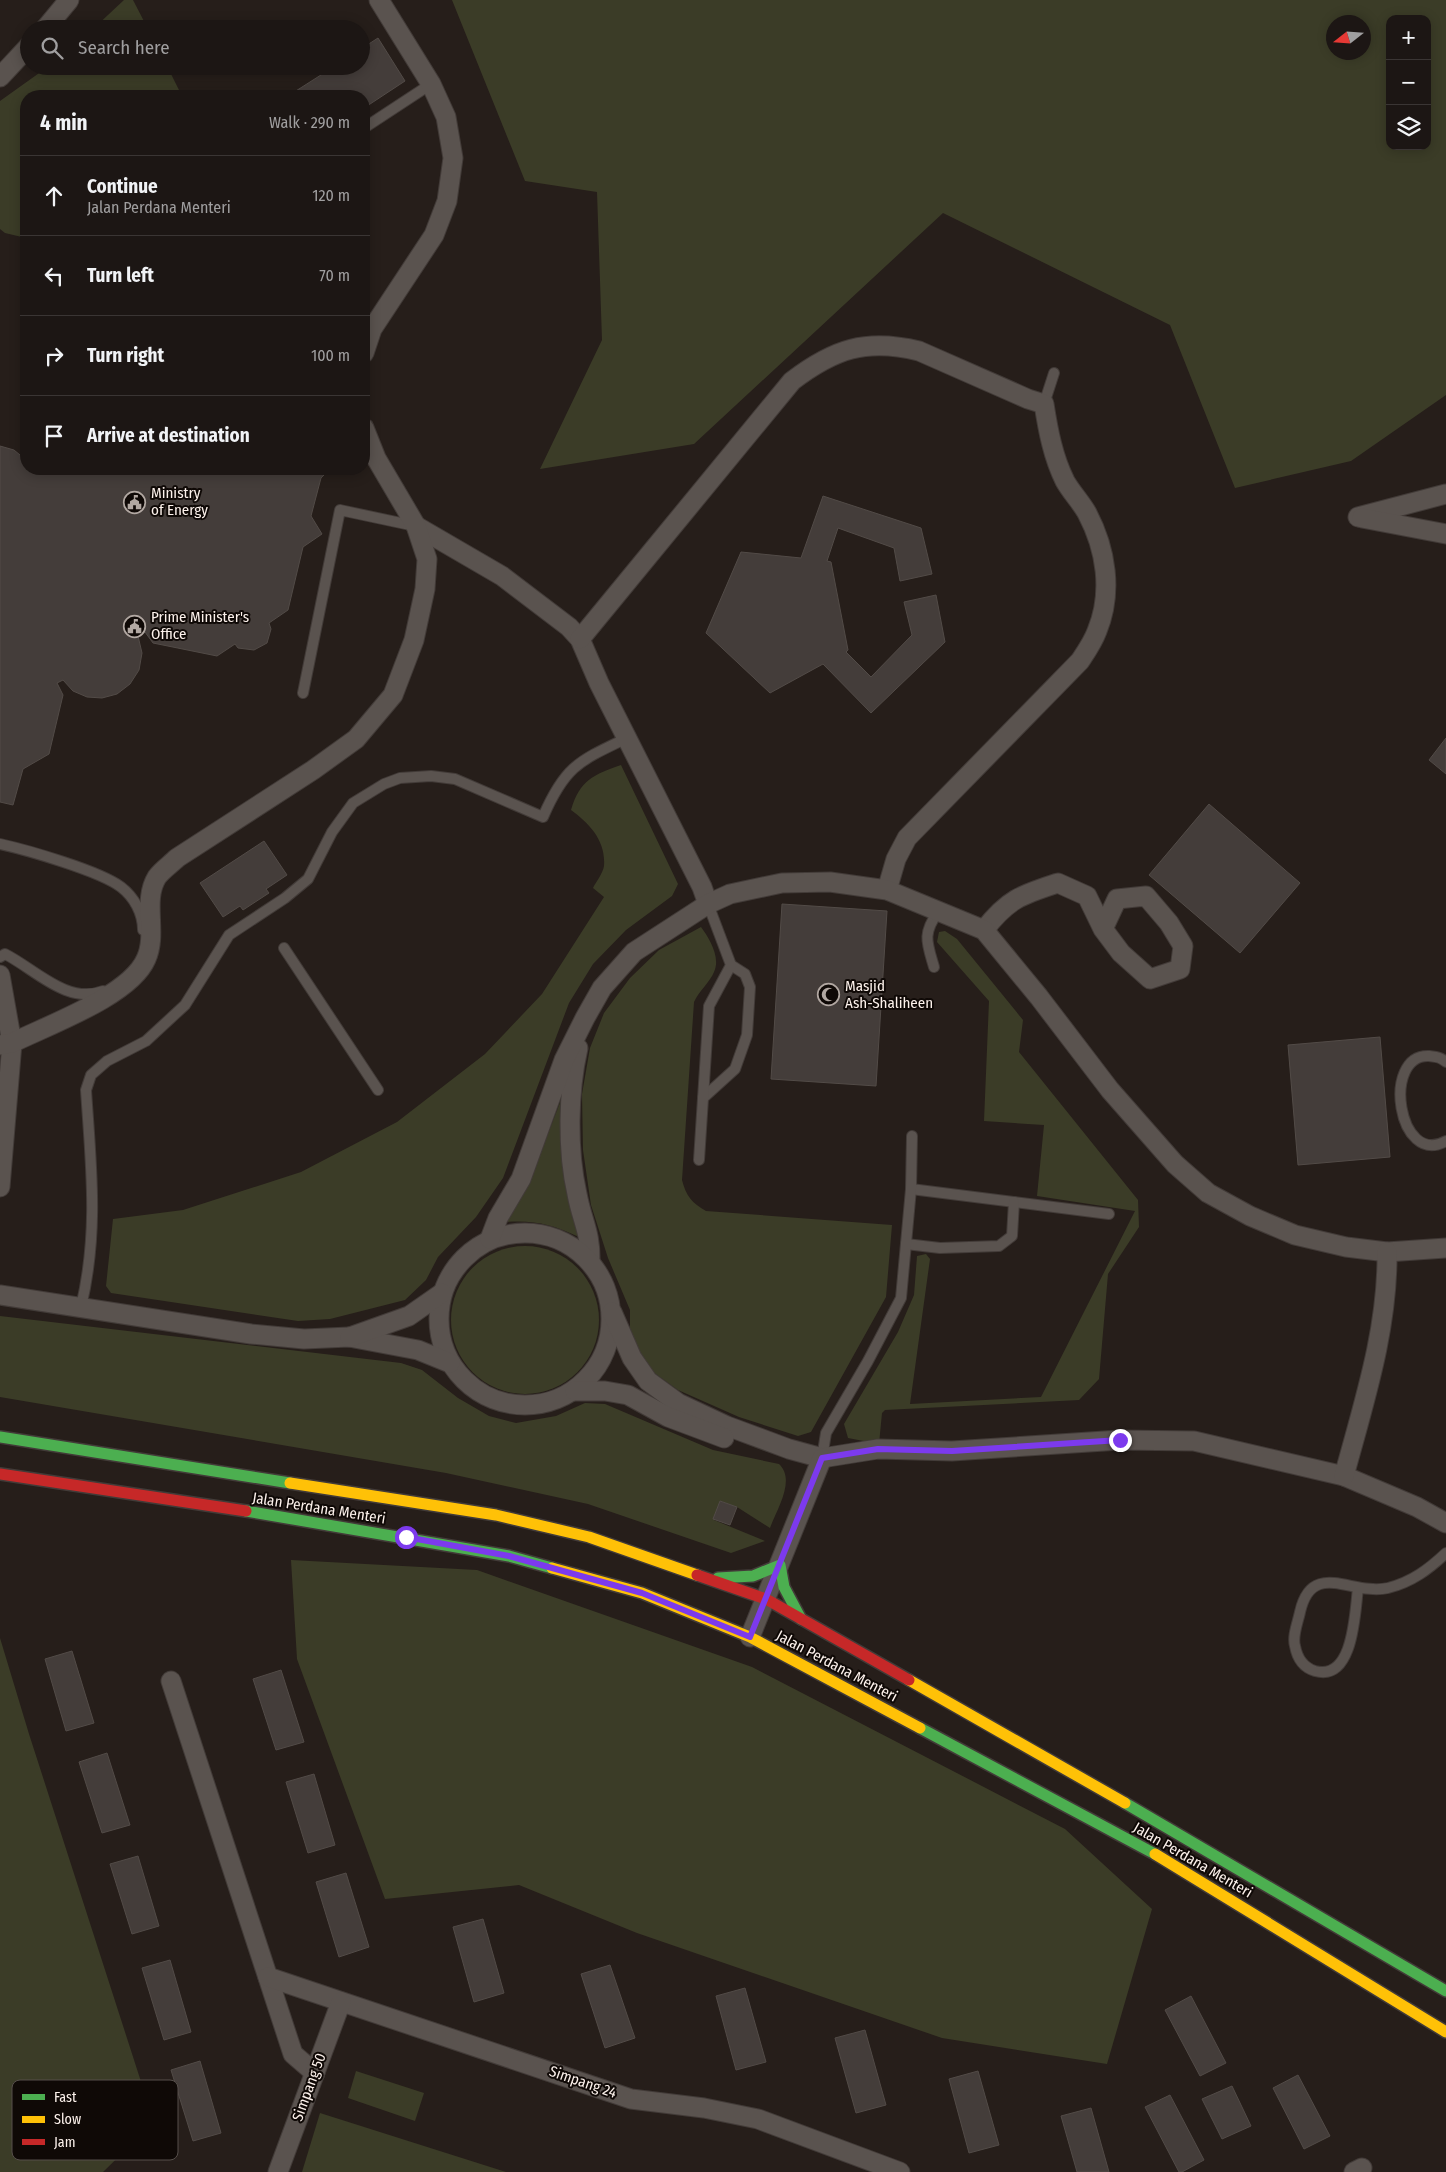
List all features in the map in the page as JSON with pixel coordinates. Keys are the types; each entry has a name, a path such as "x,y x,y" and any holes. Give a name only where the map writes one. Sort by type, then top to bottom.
{"main road":[{"name":"Jalan Perdana Menteri","path":"0,1437 496,1515 589,1537 766,1599 1182,1835 1446,1991"},
{"name":"Jalan Perdana Menteri","path":"0,1474 330,1524 509,1556 642,1593 750,1637 1166,1860 1446,2032"},
{"path":"176,1488 204,1505"},
{"path":"707,1578 753,1576 780,1565 784,1586 801,1619"}],"street":[{"path":"52,20 69,0"},
{"path":"370,335 372,329 434,235 447,201 453,158 446,117 431,84 379,0"},
{"path":"0,77 20,56"},
{"path":"580,639 792,381 813,364 835,353 860,346 900,347 919,351 1028,399 1044,404 1054,453 1066,482 1086,511 1096,532 1103,554 1106,581 1105,604 1097,631 1074,668 907,838 896,859 887,890"},
{"path":"6,1044 111,995 130,981 146,959 152,931 150,898 157,877 177,858 313,770 356,739 393,695 414,640 425,589 426,559 416,526 376,458 370,443"},
{"path":"1446,494 1358,517 1446,534"},
{"path":"416,526 502,576 569,627 580,639 599,683 702,887 708,904"},
{"path":"490,1240 498,1218 521,1179 564,1060 602,988 634,952 708,904 730,894 782,883 830,882 887,890 984,930 1039,997 1110,1090 1175,1164 1208,1193 1250,1216 1296,1235 1346,1247 1387,1252 1446,1248"},
{"path":"984,930 1001,909 1026,894 1058,883 1087,896 1103,929 1121,953 1150,979 1180,969 1183,946 1169,923 1146,896 1117,899 1103,929"},
{"path":"0,976 6,1044 0,1187"},
{"path":"585,1018 574,1068 570,1114 576,1194 591,1240 590,1262"},
{"path":"612,1312 609,1342 596,1369 575,1390 549,1403 521,1406 493,1400 469,1385 450,1363 441,1341 438,1317 442,1293 453,1271 469,1253 490,1240 516,1232 544,1234 569,1244 590,1262 605,1285 612,1312 632,1358 648,1381 678,1403 727,1426 790,1449 822,1458 878,1449 952,1451 1120,1440 1194,1441 1344,1476 1417,1507 1446,1523"},
{"path":"1344,1476 1374,1368 1386,1289 1387,1252"},
{"path":"349,1337 409,1316 442,1293"},
{"path":"0,1295 251,1334 304,1339 349,1337 418,1350 450,1363"},
{"path":"575,1390 605,1391 628,1395 668,1416 727,1439 790,1449"},
{"path":"750,1637 822,1458"},
{"path":"171,1681 293,2054 314,2073"},
{"name":"Simpang 24","path":"268,1977 632,2099 704,2108 758,2119 900,2172"},
{"name":"Simpang 50","path":"278,2172 341,2002"}],"lane":[{"path":"370,124 431,84"},
{"path":"1044,404 1054,373"},
{"path":"303,693 340,510 416,526"},
{"path":"81,1307 93,1221 94,1188 86,1090 91,1075 107,1061 146,1041 167,1024 185,1005 229,935 285,898 308,879 332,832 353,803 384,784 400,778 431,776 455,779 543,817 564,776 584,759 627,738"},
{"path":"0,844 18,848 100,876 120,886 136,902 144,926 143,948 136,963 117,986 93,995 64,990 25,964 5,954 0,957"},
{"path":"703,1098 735,1069 747,1035 750,988 745,974 731,965 708,904"},
{"path":"934,967 926,939 929,924 938,912"},
{"path":"284,948 378,1090"},
{"path":"699,1160 709,1006 731,965"},
{"path":"1446,1062 1440,1057 1422,1056 1408,1062 1402,1075 1401,1090 1403,1119 1410,1133 1421,1143 1432,1145 1446,1141"},
{"path":"822,1458 826,1433 868,1361 901,1298 911,1189 912,1136"},
{"path":"911,1189 1108,1214"},
{"path":"906,1244 940,1248 999,1246 1012,1236 1014,1202"},
{"path":"1358,1588 1351,1641 1344,1660 1331,1671 1316,1672 1304,1666 1297,1656 1294,1641 1303,1599 1312,1586 1325,1582 1358,1588 1388,1588 1407,1582 1428,1570 1446,1553"}],"green space":[{"path":"124,0 133,0 143,20 103,20"},
{"path":"452,0 1446,0 1446,395 1351,461 1235,488 1170,325 943,213 694,444 540,469 602,340 597,192 525,181"},
{"path":"36,75 172,75 179,90 20,90 20,237 5,233 0,229 0,101"},
{"path":"621,765 678,884 672,896 626,930 593,964 569,1003 503,1178 476,1217 438,1257 426,1280 405,1300 330,1319 298,1321 111,1293 106,1286 113,1219 183,1210 301,1172 397,1122 485,1054 542,994 604,897 593,888 604,866 604,857 599,841 590,827 571,810 583,785 595,776"},
{"path":"701,927 713,948 716,966 712,976 694,1002 682,1180 688,1195 693,1202 706,1211 892,1225 886,1297 811,1432 798,1436 739,1417 678,1390 653,1372 636,1347 630,1331 630,1310 608,1258 591,1205 583,1150 582,1094 590,1048 604,1013 630,978 659,950"},
{"path":"945,931 957,939 1023,1020 1019,1052 1138,1200 1139,1227 1108,1274 1099,1379 1079,1400 885,1410 882,1413 879,1444 848,1438 844,1424 898,1332 914,1295 917,1256 926,1254 930,1259 910,1404 1041,1397 1135,1211 1037,1196 1044,1125 984,1121 989,1001 937,942 939,932"},
{"path":"561,1100 566,1177 579,1237 543,1224 504,1222 527,1188"},
{"path":"525,1246 540,1247 553,1251 578,1267 594,1292 598,1305 598,1335 594,1348 578,1373 553,1389 540,1393 525,1394 510,1393 497,1389 472,1373 456,1348 452,1335 451,1320 452,1305 456,1292 472,1267 497,1251 510,1247"},
{"path":"0,1316 401,1363 422,1370 458,1398 489,1416 516,1423 556,1416 585,1403 605,1404 713,1450 779,1464 786,1478 784,1495 770,1528 737,1507 720,1501 714,1520 765,1541 731,1553 588,1504 446,1473 0,1397"},
{"path":"291,1560 477,1570 752,1667 1065,1829 1152,1909 1107,2064 942,2038 637,1933 519,1885 385,1899 297,1659"},
{"path":"0,1638 140,2080 12,2080 12,2160 115,2160 103,2172 0,2172"},
{"path":"356,2071 424,2093 415,2121 348,2098"},
{"path":"320,2113 506,2172 302,2172"}],"building":[{"path":"378,38 405,81 370,104 370,90 297,90 321,75 370,75 370,43"},
{"name":"Prime Minister's Office","path":"0,446 14,450 20,455 20,475 324,475 321,478 311,516 322,534 303,547 288,610 269,623 271,629 267,643 254,650 238,648 235,644 217,656 153,643 145,632 138,636 142,653 139,670 130,684 117,694 102,698 87,697 73,691 63,680 57,683 63,695 49,754 23,769 13,805 0,802"},
{"path":"823,496 921,528 932,574 900,581 894,548 838,528 827,561 831,562 848,650 846,652 871,677 912,635 904,602 936,595 945,642 871,713 823,664 770,693 706,633 741,552 801,558"},
{"path":"1446,738 1446,774 1429,760"},
{"path":"1209,804 1300,883 1240,953 1149,875"},
{"path":"264,841 287,875 266,889 269,893 243,910 240,906 223,917 200,883"},
{"name":"Masjid Ash-Shaliheen","path":"782,904 887,911 876,1086 771,1079"},
{"path":"1380,1037 1390,1157 1298,1165 1288,1045"},
{"path":"720,1501 737,1507 730,1525 713,1519"},
{"path":"72,1651 94,1723 66,1731 45,1659"},
{"path":"281,1670 304,1742 276,1750 253,1679"},
{"path":"107,1753 130,1825 102,1833 79,1762"},
{"path":"314,1774 335,1845 308,1853 286,1782"},
{"path":"138,1856 159,1926 132,1934 110,1864"},
{"path":"346,1873 369,1947 339,1957 316,1882"},
{"path":"483,1919 504,1993 474,2002 453,1927"},
{"path":"170,1960 191,2032 164,2040 142,1968"},
{"path":"610,1965 635,2038 605,2048 581,1974"},
{"path":"745,1988 766,2062 736,2070 716,1996"},
{"path":"1191,1996 1226,2063 1200,2076 1165,2010"},
{"path":"865,2030 886,2105 856,2113 835,2038"},
{"path":"200,2061 221,2133 193,2141 178,2093 178,2080 174,2080 171,2070"},
{"path":"978,2071 999,2145 969,2153 949,2079"},
{"path":"1298,2075 1330,2136 1304,2149 1273,2088"},
{"path":"1232,2086 1251,2126 1222,2139 1202,2099"},
{"path":"1170,2095 1204,2160 1182,2172 1179,2172 1145,2107"},
{"path":"1091,2108 1109,2172 1077,2172 1061,2116"}],"traffic: fast":[{"path":"0,1437 290,1483"},
{"path":"246,1511 509,1556 552,1568"},
{"path":"718,1578 753,1576 780,1565 784,1587 801,1619"},
{"path":"920,1728 1155,1854"},
{"path":"1125,1803 1446,1991"}],"traffic: slow":[{"path":"290,1483 496,1515 589,1537 697,1575"},
{"path":"552,1568 642,1593 750,1637 920,1728"},
{"path":"909,1680 1125,1803"},
{"path":"1155,1854 1446,2032"}],"traffic: jam":[{"path":"0,1474 246,1511"},
{"path":"697,1575 766,1599 909,1680"}],"place":[{"name":"Ministry of Energy","path":"135,502"},
{"name":"Prime Minister's Office","path":"135,626"},
{"name":"Masjid Ash-Shaliheen","path":"829,995"}],"route":[{"path":"406,1537 509,1556 642,1593 750,1637 822,1458 878,1449 952,1451 1120,1440"}]}
